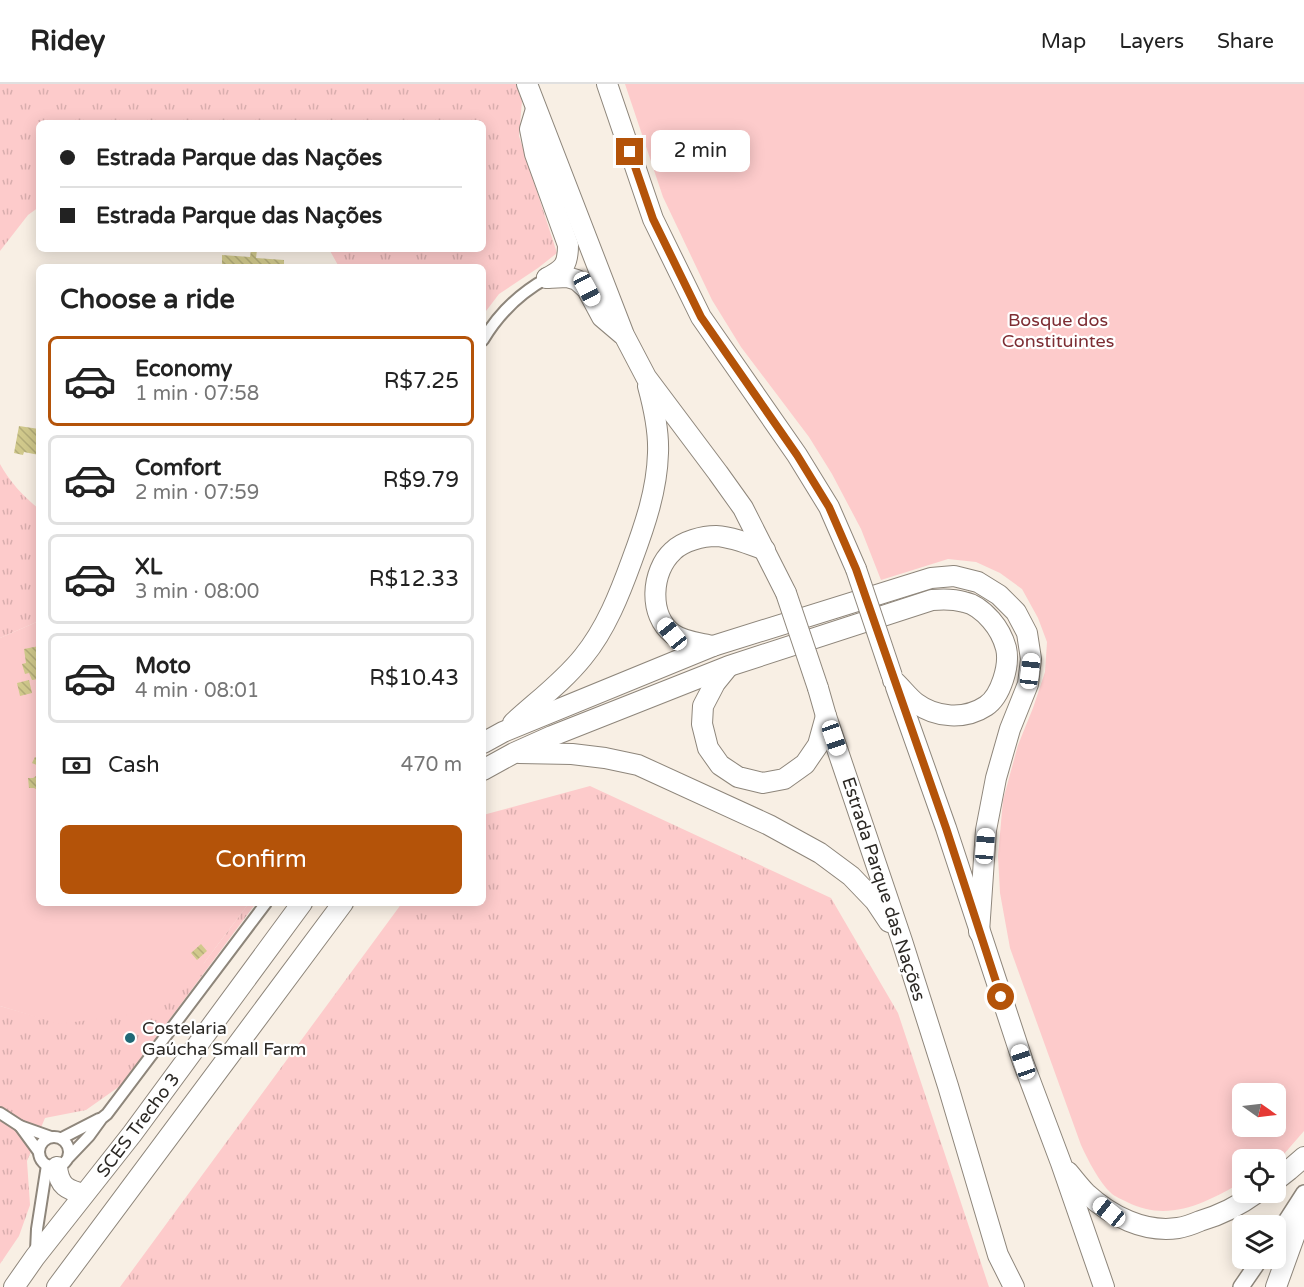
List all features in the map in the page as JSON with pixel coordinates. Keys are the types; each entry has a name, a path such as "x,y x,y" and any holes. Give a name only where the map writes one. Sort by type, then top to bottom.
{"highway":[{"name":"Estrada Parque das Nações","path":"527,84 624,335 646,377 743,508 786,593 902,941 998,1255 1014,1287"},
{"path":"607,84 653,219 701,317 808,472 829,507 856,569 946,828 1023,1062 1104,1287"},
{"path":"536,109 530,129 535,154 568,245 568,255 563,268 547,278"},
{"path":"547,278 567,277 577,280 587,289 602,317 624,335"},
{"path":"503,732 559,684 584,657 602,629 622,587 654,493 658,452 656,420 646,377"},
{"path":"713,646 688,641 672,634 659,617 655,598 657,581 663,564 673,550 690,541 715,536 734,539 765,550"},
{"path":"486,741 503,732 713,646 931,578 954,576 978,582 999,595 1016,612 1027,633 1031,659 1028,684 1010,729 996,778 986,830 979,932"},
{"path":"486,768 552,736 729,666 932,600 950,599 966,602 984,612 998,628 1007,650 1005,676 996,696 986,706 969,714 951,716 930,711 915,702 893,678"},
{"path":"729,666 715,682 703,706 702,724 708,748 720,765 738,777 763,783 784,779 806,764 818,746 826,716"},
{"path":"514,753 572,754 638,765 769,825 820,853 851,876 875,901 902,941"},
{"name":"SCES Trecho 3","path":"14,1287 132,1134 300,906"},
{"name":"SCES Trecho 3","path":"57,1287 341,906"},
{"path":"1286,1172 1304,1157"},
{"path":"58,1163 58,1177 65,1187 84,1194"},
{"path":"1061,1163 1085,1192 1109,1212 1145,1226 1166,1229 1181,1228 1217,1216 1241,1203"},
{"path":"1276,1287 1298,1226 1299,1211"}],"main road":[{"path":"1286,1226 1299,1211 1304,1191"},
{"path":"998,1255 1006,1287"},
{"path":"1241,1287 1253,1269"}],"street":[{"path":"486,335 506,308 529,288 547,278"},
{"name":"SCES Trecho 3","path":"58,1163 89,1136 107,1114 264,906"},
{"path":"0,1113 20,1126 56,1137 69,1146 58,1163 37,1229 35,1257"},
{"name":"SCES Trecho 3","path":"56,1137 102,1118"},
{"path":"20,1126 39,1152 40,1157 58,1163"},
{"path":"39,1152 42,1142 56,1137"}],"green space":[{"path":"0,84 516,84 522,101 519,136 557,253 499,294 486,311 486,264 337,264 331,252 486,252 486,120 36,120 36,209 28,215 0,251"},
{"name":"Bosque dos Constituintes","path":"625,84 1304,84 1304,1131 1286,1152 1286,1149 1232,1149 1232,1188 1201,1203 1172,1210 1157,1211 1142,1208 1114,1196 1102,1183 1081,1145 1010,948 1000,893 998,856 1003,800 1018,745 1045,672 1047,642 1038,618 1022,589 1000,573 976,562 948,559 881,580 861,529 832,474 809,437 741,347 712,300 663,197"},
{"path":"0,464 17,488 36,506 36,622 0,638"},
{"path":"36,622 36,906 247,906 204,963 149,1012 59,1024 0,1006 0,638"},
{"path":"590,786 831,898 898,1013 989,1287 120,1287 400,906 486,906 486,814"},
{"path":"247,906 254,906 120,1086 86,1110 45,1118 27,1161 30,1205 19,1236 0,1264 0,1006 59,1023 204,963"}],"building":[{"path":"251,252 257,252 256,258 284,260 284,264 222,264 222,255 250,257"},
{"path":"19,426 36,429 36,454 14,453"},
{"path":"36,647 36,679 32,680 29,673 25,674 22,664 26,663 24,649"},
{"path":"29,680 32,693 20,696 17,683"},
{"path":"36,776 36,789 29,788 28,778"},
{"path":"201,944 207,951 197,960 191,953"}],"place":[{"name":"Costelaria Gaúcha Small Farm","path":"130,1038"}],"route":[{"path":"630,152 653,219 701,317 797,455 829,507 856,569 946,828 1001,997"}]}
